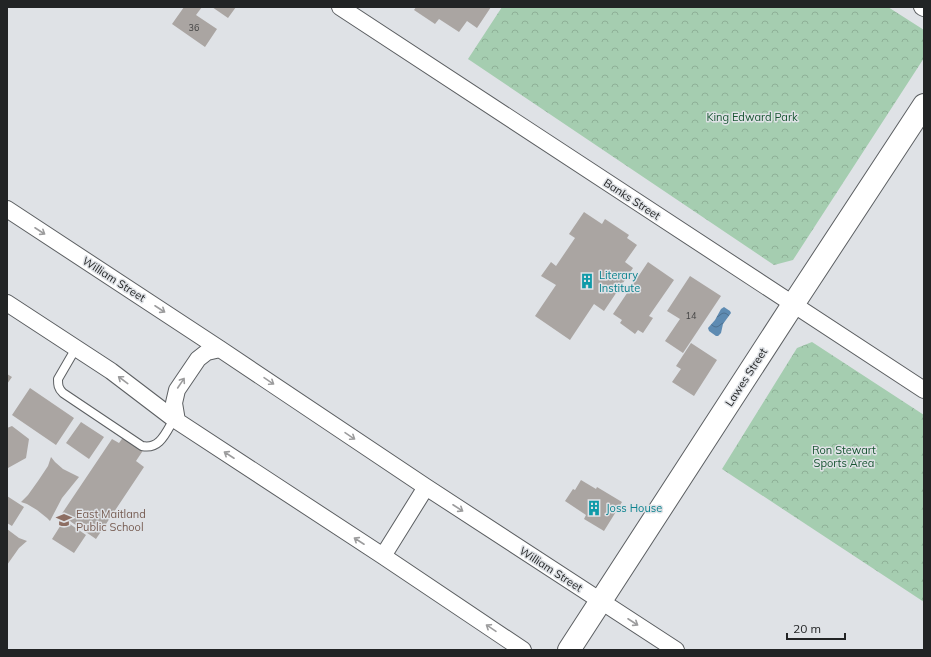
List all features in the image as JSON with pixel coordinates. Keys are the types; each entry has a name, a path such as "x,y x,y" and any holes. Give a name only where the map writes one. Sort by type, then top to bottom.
{"main road":[{"name":"Lawes Street","path":"569,650 924,105"}],"street":[{"name":"Banks Street","path":"340,7 462,88 794,303 924,390"},
{"name":"William Street","path":"7,209 426,487 676,650"},
{"path":"7,303 111,371 176,420 523,650"},
{"path":"176,420 174,403 177,390 198,359 207,352 220,349"},
{"path":"383,556 426,487"}],"lane":[{"path":"76,348 58,379 59,389 63,393 142,446 147,447 157,444 176,420"}],"green space":[{"name":"King Edward Park","path":"502,7 888,7 924,30 924,58 793,260 774,265 468,59"},
{"name":"Ron Stewart Sports Area","path":"812,342 924,415 924,602 722,469 797,348"}],"water":[{"path":"724,307 731,313 723,324 721,333 716,336 709,331 708,328"}],"building":[{"path":"184,7 202,7 196,15 217,29 205,47 172,24"},
{"path":"212,7 236,7 228,18"},
{"path":"416,7 491,7 477,28 467,21 459,32 439,19 435,24 414,10"},
{"name":"Literary Institute","path":"584,212 602,224 605,219 629,235 627,238 637,245 625,262 633,268 604,311 594,304 570,340 535,316 556,285 541,276 551,262 556,266 575,238 569,234"},
{"path":"648,262 674,280 649,316 653,318 643,333 638,330 635,334 620,323 622,320 613,314"},
{"path":"690,276 721,296 683,353 665,341 680,319 667,311"},
{"path":"691,343 717,360 694,396 672,382 681,369 676,366"},
{"path":"7,374 12,377 7,384"},
{"path":"30,388 74,418 56,445 12,415"},
{"path":"81,422 104,437 89,459 66,443"},
{"path":"12,426 29,439 26,458 8,468 7,428"},
{"path":"124,436 144,449 136,461 144,467 96,539 61,515 112,439 119,443"},
{"path":"51,457 63,469 79,477 62,498 50,521 37,510 21,502 28,495 48,466"},
{"name":"Joss House","path":"581,480 596,489 597,487 622,502 604,531 584,519 586,515 565,501 573,489 575,490"},
{"path":"7,496 24,507 12,526 7,523"},
{"path":"64,520 86,535 74,553 52,539"},
{"path":"7,529 19,538 27,541 19,548 7,565"}],"place":[{"name":"Literary Institute","path":"587,281"},
{"name":"Joss House","path":"594,508"},
{"name":"East Maitland Public School","path":"64,520"}]}
